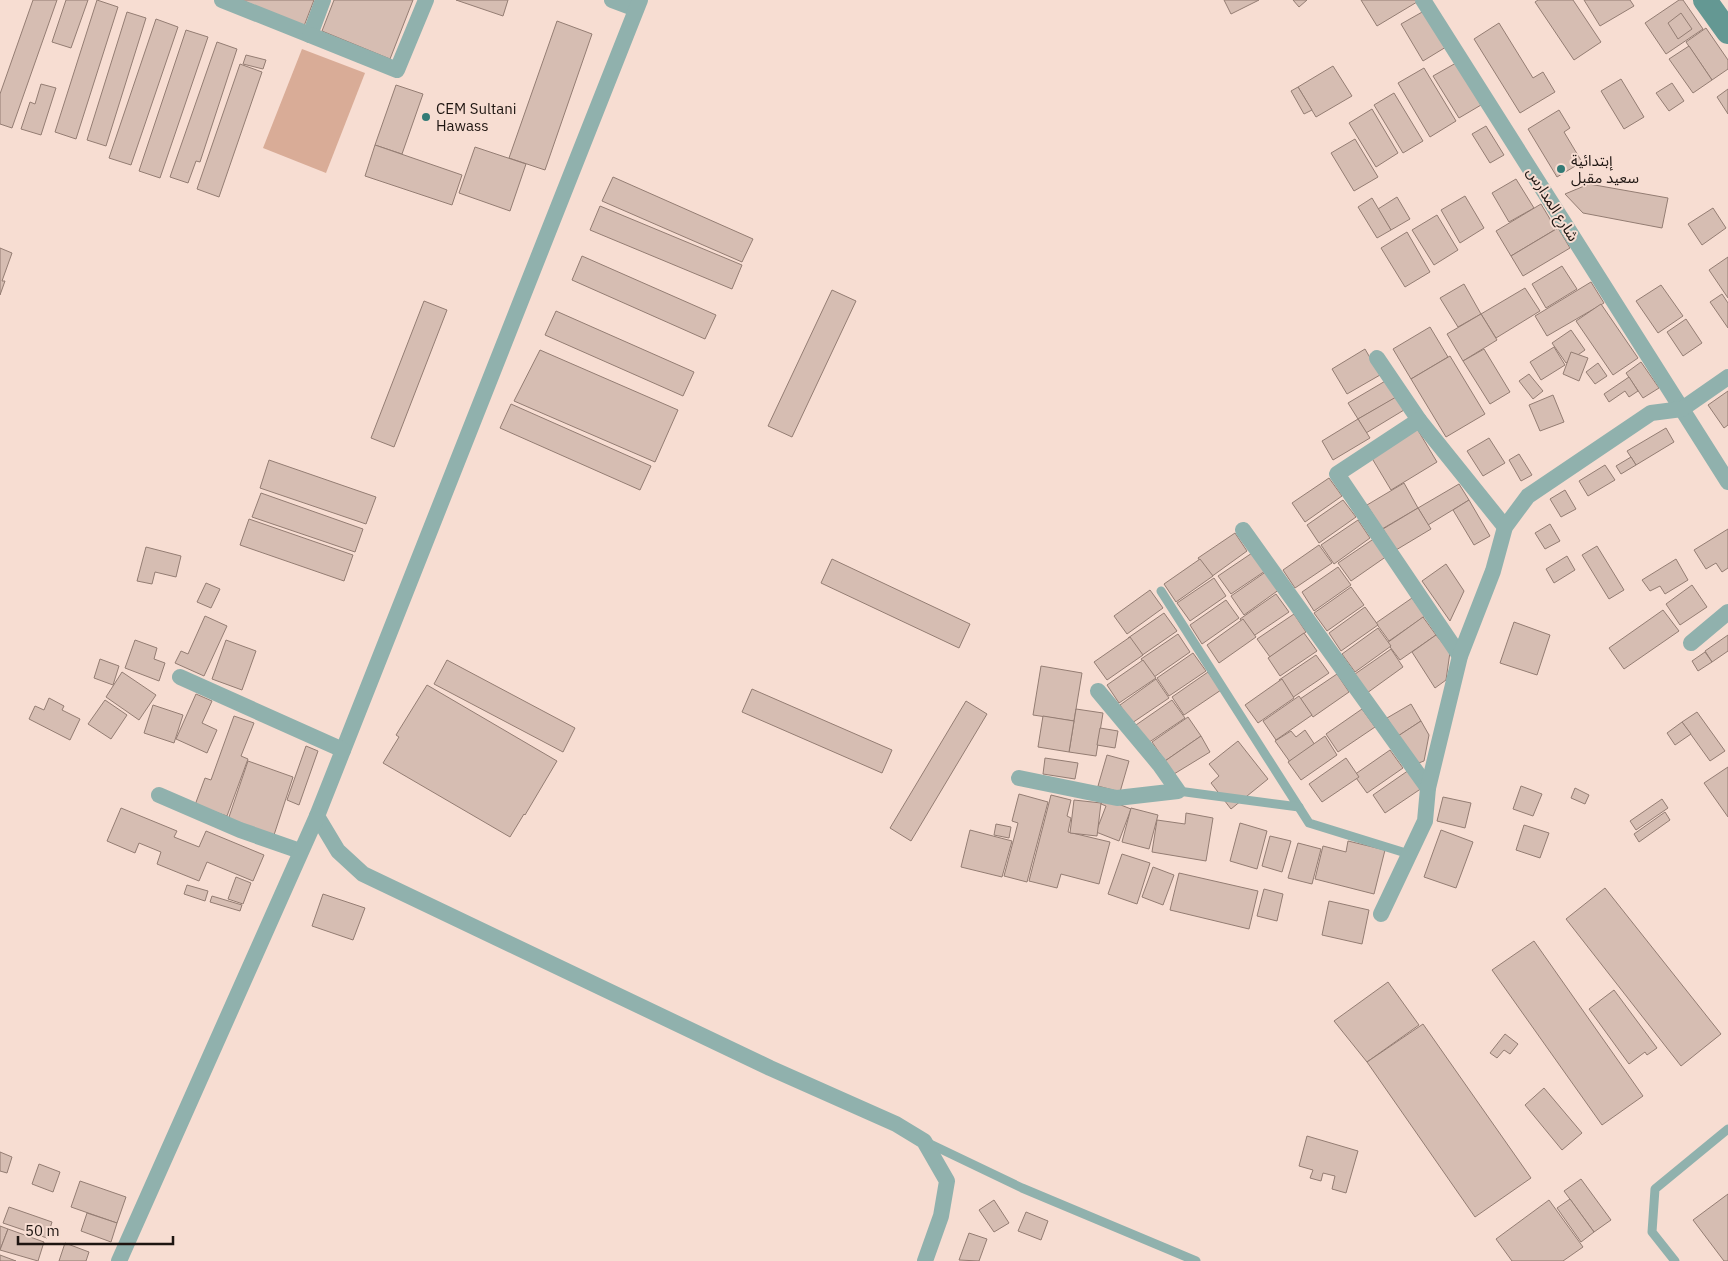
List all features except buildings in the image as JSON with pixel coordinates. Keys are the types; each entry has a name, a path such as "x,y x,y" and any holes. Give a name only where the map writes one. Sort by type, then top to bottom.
{"main road":[{"path":"1706,0 1728,32"}],"street":[{"path":"222,0 397,70 426,0"},
{"path":"310,35 323,0"},
{"path":"119,1261 317,816 638,4 612,0"},
{"name":"شارع المدارس","path":"1423,0 1728,482"},
{"path":"1378,358 1419,420 1505,527"},
{"path":"1381,914 1425,821 1428,788 1460,656 1492,571 1505,527 1528,496 1651,413 1682,409 1728,377"},
{"path":"1419,420 1337,474 1460,656"},
{"path":"1243,530 1428,788"},
{"path":"1691,643 1728,612"},
{"path":"180,677 343,750"},
{"path":"1019,778 1117,798 1178,791 1159,764 1098,691"},
{"path":"159,795 240,830 300,851"},
{"path":"317,816 338,851 363,874 770,1068 896,1124 924,1141 947,1181 941,1216 925,1261"}],"lane":[{"path":"1161,591 1309,823 1409,854"},
{"path":"1178,791 1299,807"},
{"path":"1675,1261 1652,1232 1655,1189 1728,1129"},
{"path":"924,1141 1022,1188 1196,1261"}],"shaded area":[{"path":"302,49 365,73 326,173 263,148"}],"place":[{"name":"CEM Sultani Hawass","path":"426,117"},
{"name":"إبتدائية سعيد مقبل","path":"1561,169"}]}
